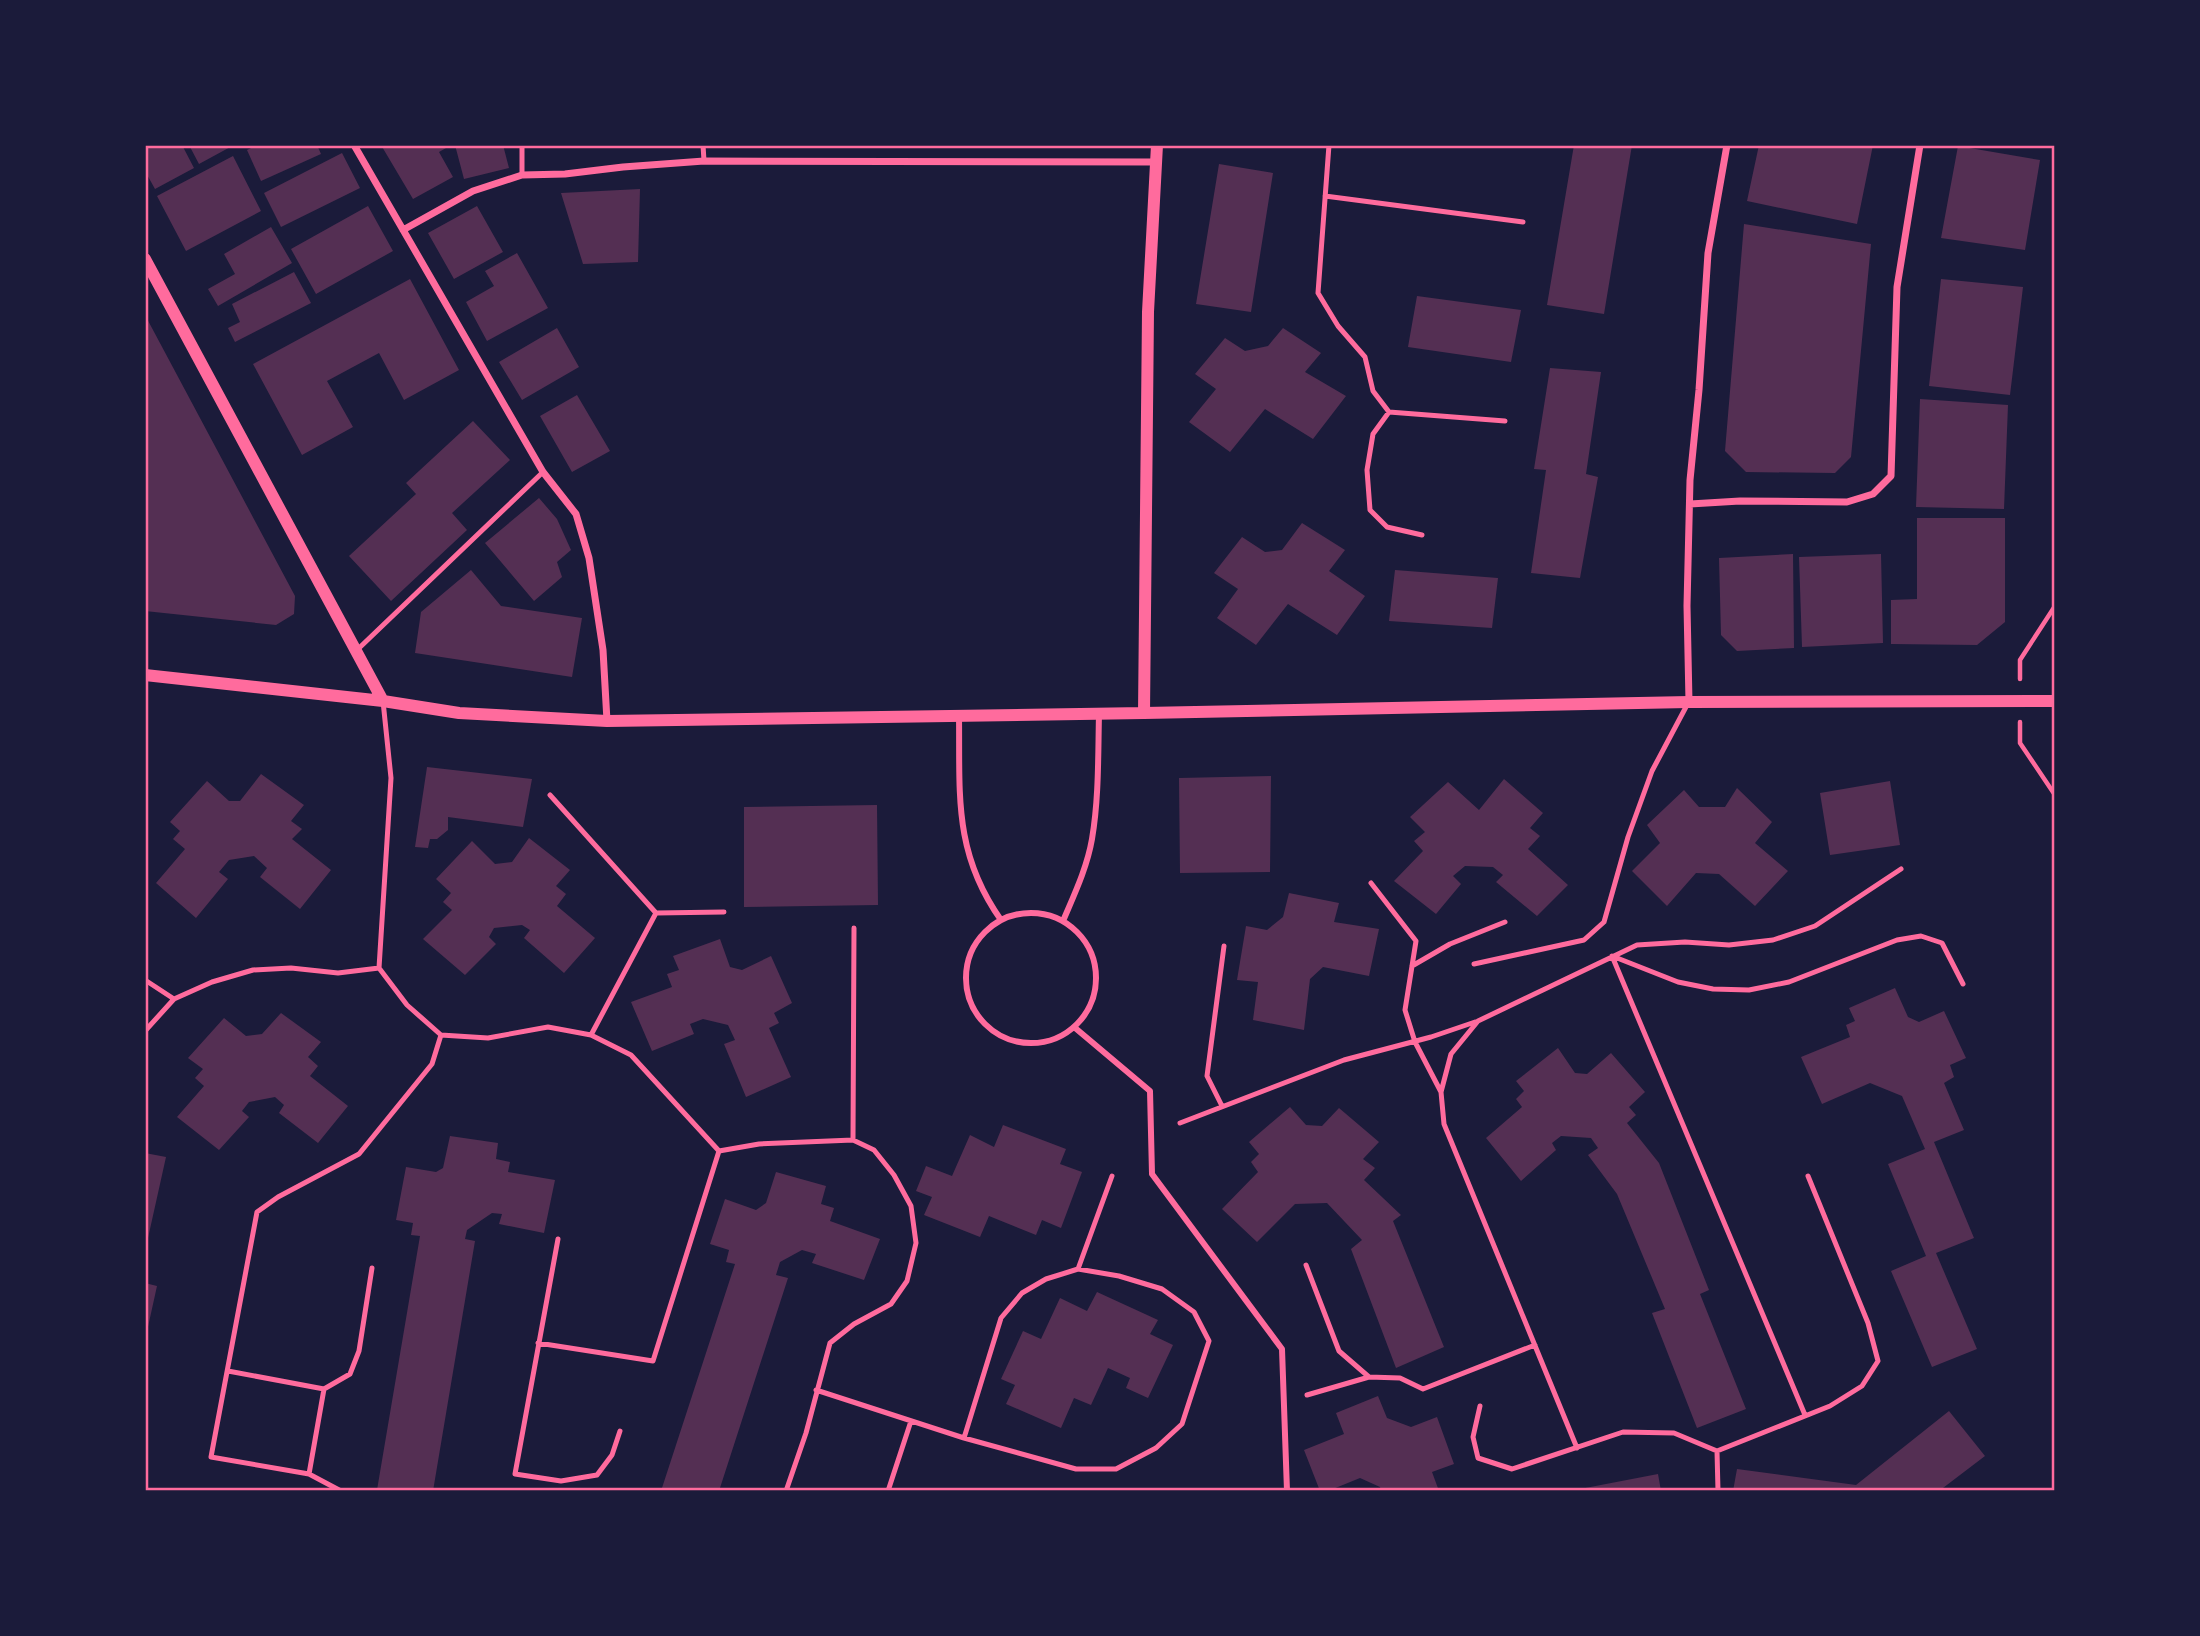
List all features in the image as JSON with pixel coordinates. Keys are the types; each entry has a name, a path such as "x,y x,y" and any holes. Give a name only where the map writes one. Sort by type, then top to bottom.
{"street":[{"path":"354,145 543,472 576,514 589,558 603,650 607,721"},
{"path":"1143,713 1149,312 1157,145"},
{"path":"1689,702 1689,504 1708,253 1727,145"},
{"path":"1689,504 1740,501 1847,502 1873,494 1891,476 1897,287 1920,145"},
{"path":"403,230 473,191 522,175 565,174 704,161 1156,162"},
{"path":"145,259 383,701"},
{"path":"145,675 383,701 459,713 607,721 1689,702 2055,701"},
{"path":"1063,921 1080,881 1092,841 1097,792 1099,714"},
{"path":"960,715 960,809 963,838 984,897 1001,920"},
{"path":"1022,914 1043,914 1063,921 1079,934 1091,951 1096,971 1095,992 1088,1012 1074,1027 1056,1038 1035,1043 1014,1041 993,1031 978,1016 969,996 966,974 971,952 983,934 1001,920 1022,914"},
{"path":"1074,1027 1150,1091 1152,1174 1282,1349 1287,1491"}],"lane":[{"path":"522,175 523,145"},
{"path":"703,145 704,161"},
{"path":"1329,145 1318,293 1338,327 1365,357 1373,391 1389,412 1504,421"},
{"path":"1325,196 1523,222"},
{"path":"1389,412 1373,433 1367,470 1370,510 1387,527 1423,534"},
{"path":"356,651 543,472"},
{"path":"383,701 391,778 379,968 407,1005 441,1035 488,1038 548,1027 592,1035 631,1055 719,1151"},
{"path":"1474,964 1584,940 1604,922 1628,837 1652,771 1689,702"},
{"path":"550,795 656,913 724,912"},
{"path":"1180,1123 1344,1060 1415,1042 1478,1021 1636,945 1729,945 1773,940 1815,926 1901,869"},
{"path":"1371,883 1416,941 1405,1010 1415,1042 1441,1093"},
{"path":"592,1035 656,913"},
{"path":"1412,966 1450,944 1505,922"},
{"path":"853,1140 854,928"},
{"path":"1612,956 1678,982 1713,989 1749,990 1789,982 1897,940 1921,936 1941,943 1963,984"},
{"path":"1222,1106 1207,1076 1224,946"},
{"path":"1612,956 1805,1415"},
{"path":"145,1031 174,999 212,982 253,970 290,968 338,973 379,968"},
{"path":"145,980 174,999"},
{"path":"1478,1021 1451,1054 1441,1093 1444,1124 1577,1448"},
{"path":"341,1491 309,1474 211,1457 257,1212 359,1154 432,1064 441,1035"},
{"path":"719,1151 759,1144 853,1140 874,1150 894,1175 911,1206 916,1244 907,1281 891,1304 854,1324 830,1343 807,1433 786,1491"},
{"path":"538,1343 653,1361 719,1151"},
{"path":"1078,1269 1112,1176"},
{"path":"1480,1406 1473,1437 1478,1458 1512,1469 1623,1432 1674,1433 1717,1451 1830,1406 1863,1386 1878,1361 1868,1323 1808,1176"},
{"path":"558,1239 514,1474 561,1481 597,1475 612,1455 620,1431"},
{"path":"1306,1265 1339,1350 1369,1377"},
{"path":"228,1371 324,1389 350,1374 359,1351 372,1268"},
{"path":"816,1390 964,1438 1076,1469 1116,1469 1156,1448 1182,1424 1198,1382 1209,1341 1194,1312 1162,1289 1119,1276 1078,1269 1046,1279 1022,1293 1001,1318 964,1438"},
{"path":"1307,1395 1369,1377 1400,1378 1423,1389 1535,1345"},
{"path":"309,1474 324,1389"},
{"path":"888,1491 911,1421"},
{"path":"1717,1451 1718,1491"}],"building":[{"path":"145,145 182,145 194,168 155,189 145,171"},
{"path":"189,145 234,145 199,164"},
{"path":"257,145 317,145 321,154 261,181 247,150"},
{"path":"381,145 444,145 446,148 439,152 453,177 413,199"},
{"path":"455,145 503,145 509,168 464,179"},
{"path":"1574,145 1632,145 1604,314 1547,305"},
{"path":"1759,145 1873,145 1857,224 1747,201"},
{"path":"1958,146 2040,160 2025,250 1941,238"},
{"path":"342,153 360,188 281,227 264,193"},
{"path":"233,156 261,211 186,251 157,196"},
{"path":"1219,164 1273,173 1251,312 1196,304"},
{"path":"640,189 638,262 583,264 561,193"},
{"path":"368,206 393,251 316,294 291,249"},
{"path":"477,206 503,252 454,279 428,233"},
{"path":"1744,224 1871,244 1851,457 1835,473 1746,472 1725,451"},
{"path":"271,227 292,263 218,306 208,289 235,274 224,254"},
{"path":"517,253 548,308 487,341 466,302 494,286 485,271"},
{"path":"294,272 311,303 235,342 228,328 240,322 232,304"},
{"path":"410,279 459,370 404,400 379,353 327,381 353,427 302,455 253,364"},
{"path":"1941,279 2023,287 2010,395 1929,386"},
{"path":"1417,296 1521,310 1511,362 1408,347"},
{"path":"145,315 295,596 294,614 276,625 145,611"},
{"path":"557,328 579,367 522,400 499,362"},
{"path":"1283,328 1321,353 1305,372 1346,396 1313,439 1265,409 1230,452 1189,422 1216,389 1195,374 1225,338 1245,351 1268,346"},
{"path":"1550,368 1601,372 1586,474 1598,477 1580,578 1531,573 1546,470 1534,469"},
{"path":"577,395 610,451 572,472 540,416"},
{"path":"1920,399 2008,405 2004,509 1916,507"},
{"path":"473,421 510,460 452,513 467,530 391,601 349,556 416,494 406,483"},
{"path":"539,498 557,519 571,550 557,562 562,577 534,601 485,543"},
{"path":"1917,518 2005,518 2005,622 1977,645 1891,644 1891,600 1917,599"},
{"path":"1302,523 1345,550 1329,571 1365,596 1337,635 1288,604 1256,645 1217,618 1238,589 1214,573 1242,537 1265,552 1282,550"},
{"path":"1793,554 1794,648 1737,651 1721,635 1719,558"},
{"path":"1881,554 1883,643 1802,647 1799,557"},
{"path":"471,570 501,606 582,618 572,677 415,653 421,612"},
{"path":"1395,570 1498,578 1492,628 1389,621"},
{"path":"427,767 532,779 523,827 448,817 448,830 437,839 430,839 428,848 415,847"},
{"path":"261,774 304,805 291,821 302,829 292,839 331,870 300,909 260,877 267,868 254,856 229,860 219,872 228,879 196,918 156,883 185,849 173,839 180,831 170,822 207,781 229,801 240,801"},
{"path":"1271,776 1270,872 1180,873 1179,778"},
{"path":"1504,779 1543,813 1530,828 1540,836 1528,849 1568,885 1537,916 1496,882 1503,875 1493,867 1465,866 1453,876 1461,884 1436,914 1394,881 1423,851 1414,841 1425,832 1410,817 1448,782 1479,810"},
{"path":"1890,781 1900,845 1830,855 1820,793"},
{"path":"1737,788 1772,822 1755,843 1788,871 1755,906 1719,874 1696,873 1667,906 1632,871 1660,843 1647,825 1684,790 1699,807 1725,807"},
{"path":"877,805 878,905 744,907 744,807"},
{"path":"529,838 570,870 556,886 566,894 557,906 595,938 564,973 524,938 530,930 522,925 494,928 489,937 496,944 465,975 423,939 452,910 443,902 451,893 436,879 472,841 495,864 512,862"},
{"path":"1289,893 1339,903 1334,922 1379,929 1369,976 1323,967 1310,979 1304,1030 1253,1020 1258,982 1237,980 1246,926 1267,930 1283,917"},
{"path":"720,939 730,967 742,970 771,956 792,1003 774,1013 779,1023 769,1028 791,1077 746,1097 724,1044 735,1040 728,1025 703,1019 690,1024 694,1034 652,1051 631,1002 672,987 667,974 679,970 673,956"},
{"path":"1895,988 1908,1017 1919,1022 1944,1011 1966,1058 1950,1065 1954,1077 1944,1083 1964,1130 1934,1142 1974,1238 1936,1253 1977,1349 1932,1367 1891,1271 1926,1256 1888,1164 1925,1149 1902,1096 1870,1083 1822,1104 1801,1057 1850,1037 1846,1025 1855,1021 1849,1008"},
{"path":"281,1013 321,1042 308,1057 318,1066 310,1076 348,1106 318,1143 279,1113 284,1105 275,1097 249,1102 242,1111 249,1117 219,1150 177,1117 204,1086 195,1078 203,1069 188,1058 224,1018 246,1036 262,1034"},
{"path":"1558,1048 1575,1073 1587,1074 1611,1053 1645,1092 1629,1107 1636,1115 1627,1123 1659,1163 1709,1290 1700,1294 1746,1409 1697,1428 1652,1313 1665,1309 1617,1194 1588,1155 1598,1148 1591,1138 1561,1136 1552,1143 1556,1150 1521,1181 1486,1138 1522,1107 1516,1099 1524,1091 1516,1081"},
{"path":"1290,1107 1306,1125 1322,1126 1339,1108 1379,1142 1363,1159 1375,1168 1364,1180 1401,1215 1393,1221 1444,1347 1396,1368 1351,1249 1362,1240 1327,1203 1295,1204 1257,1242 1222,1209 1258,1172 1251,1162 1259,1154 1249,1142"},
{"path":"1003,1125 1066,1149 1060,1164 1082,1172 1061,1228 1042,1220 1036,1235 989,1216 980,1237 924,1215 932,1197 916,1191 926,1166 952,1176 970,1135 994,1147"},
{"path":"450,1136 498,1143 496,1159 510,1162 508,1172 555,1180 544,1233 499,1224 502,1214 492,1213 467,1230 465,1239 475,1241 433,1491 377,1490 420,1236 411,1235 413,1223 396,1220 406,1167 436,1172 443,1168"},
{"path":"145,1153 166,1157 146,1247 145,1247"},
{"path":"776,1172 826,1186 821,1204 834,1208 830,1221 880,1239 864,1280 812,1263 816,1254 802,1250 780,1262 776,1275 788,1278 719,1491 661,1491 735,1264 726,1262 729,1250 710,1244 725,1199 756,1210 766,1203"},
{"path":"145,1283 157,1286 146,1336 145,1336"},
{"path":"1097,1292 1158,1320 1150,1334 1173,1345 1148,1398 1126,1388 1130,1378 1108,1368 1091,1405 1074,1398 1061,1428 1006,1404 1015,1385 1001,1379 1023,1331 1041,1339 1060,1298 1087,1311"},
{"path":"1378,1396 1387,1418 1411,1427 1437,1417 1454,1464 1432,1472 1439,1491 1381,1491 1380,1487 1360,1478 1328,1491 1320,1491 1304,1450 1344,1434 1336,1413"},
{"path":"1949,1411 1985,1456 1939,1491 1733,1491 1737,1469 1856,1485"},
{"path":"1658,1474 1661,1491 1580,1491 1580,1489"}]}
